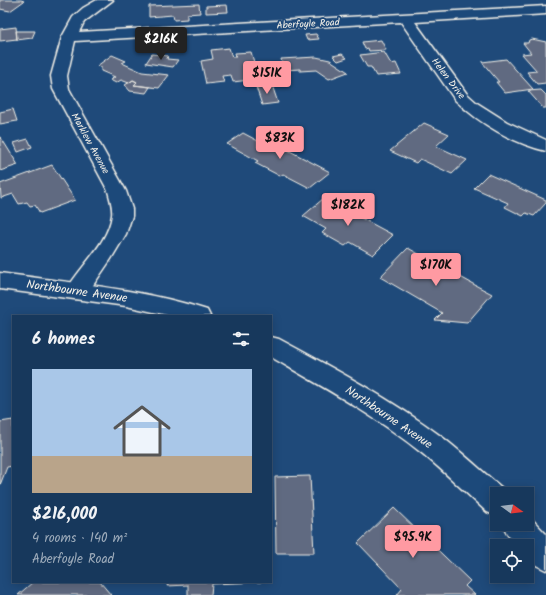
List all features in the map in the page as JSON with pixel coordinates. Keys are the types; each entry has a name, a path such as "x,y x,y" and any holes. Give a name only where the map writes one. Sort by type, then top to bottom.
{"street":[{"name":"Marklew Avenue","path":"77,291 110,242 122,215 122,202 61,89 59,76 69,37 78,20 94,7 106,0"},
{"name":"Aberfoyle Road","path":"69,37 546,10"},
{"name":"Helen Drive","path":"405,18 461,97 472,108 501,126 546,146"},
{"name":"Northbourne Avenue","path":"0,281 142,300 196,315"},
{"name":"Northbourne Avenue","path":"272,347 340,384 401,423 433,446 490,496"},
{"path":"524,531 546,555"}],"building":[{"path":"0,0 24,1 10,11 0,9"},
{"path":"199,4 200,13 187,14 187,19 174,20 173,15 149,17 149,6"},
{"path":"227,5 228,12 206,13 206,6"},
{"path":"16,27 17,39 0,41 0,29"},
{"path":"16,31 35,31 32,38 17,40"},
{"path":"316,34 319,39 307,40 305,35"},
{"path":"532,39 546,42 546,83 537,84 527,72 537,71 522,54 531,53 523,43 528,43 529,40"},
{"path":"381,40 386,50 369,51 368,48 365,49 362,42"},
{"path":"229,48 232,57 236,57 235,53 251,52 256,69 261,68 265,78 233,82 231,75 222,76 224,82 206,84 201,61 213,59 211,50"},
{"path":"384,52 391,64 396,63 401,74 376,76 371,67 367,67 360,55"},
{"path":"152,54 168,56 167,59 178,60 173,67 146,63"},
{"path":"342,54 347,58 338,61 333,56"},
{"path":"112,55 126,61 122,63 142,72 169,75 159,88 134,85 137,82 133,80 129,83 121,80 116,83 110,80 115,77 101,71 101,67 97,66"},
{"path":"316,57 330,60 348,72 329,79 316,70 284,70 281,59"},
{"path":"506,59 533,89 505,93 496,82 499,82 482,62"},
{"path":"133,80 137,82 134,85 150,87 146,93 130,91 125,85"},
{"path":"272,85 278,103 262,105 256,87"},
{"path":"541,90 546,95 546,108 543,108 528,91"},
{"path":"13,109 17,121 0,124 0,112"},
{"path":"424,123 449,134 436,146 467,160 452,174 420,159 416,163 390,151"},
{"path":"243,133 258,141 263,137 330,172 310,188 283,174 280,176 255,163 258,161 227,144"},
{"path":"0,136 18,165 0,171"},
{"path":"28,139 32,147 18,152 14,143"},
{"path":"52,165 75,200 40,213 35,205 30,206 27,202 19,204 13,194 1,198 0,184"},
{"path":"488,174 546,200 546,203 534,216 526,213 523,216 505,207 508,203 474,188"},
{"path":"324,198 393,235 373,255 350,242 345,246 322,233 326,229 303,216"},
{"path":"408,248 492,294 467,323 435,320 442,313 380,277"},
{"path":"12,420 12,466 7,467 0,485 0,422"},
{"path":"310,476 314,553 276,553 275,477"},
{"path":"394,508 470,581 465,586 475,595 397,595 402,589 358,543"},
{"path":"32,583 101,583 111,595 18,595"},
{"path":"168,583 236,583 212,584 211,595 188,595 188,585 167,586"}]}
